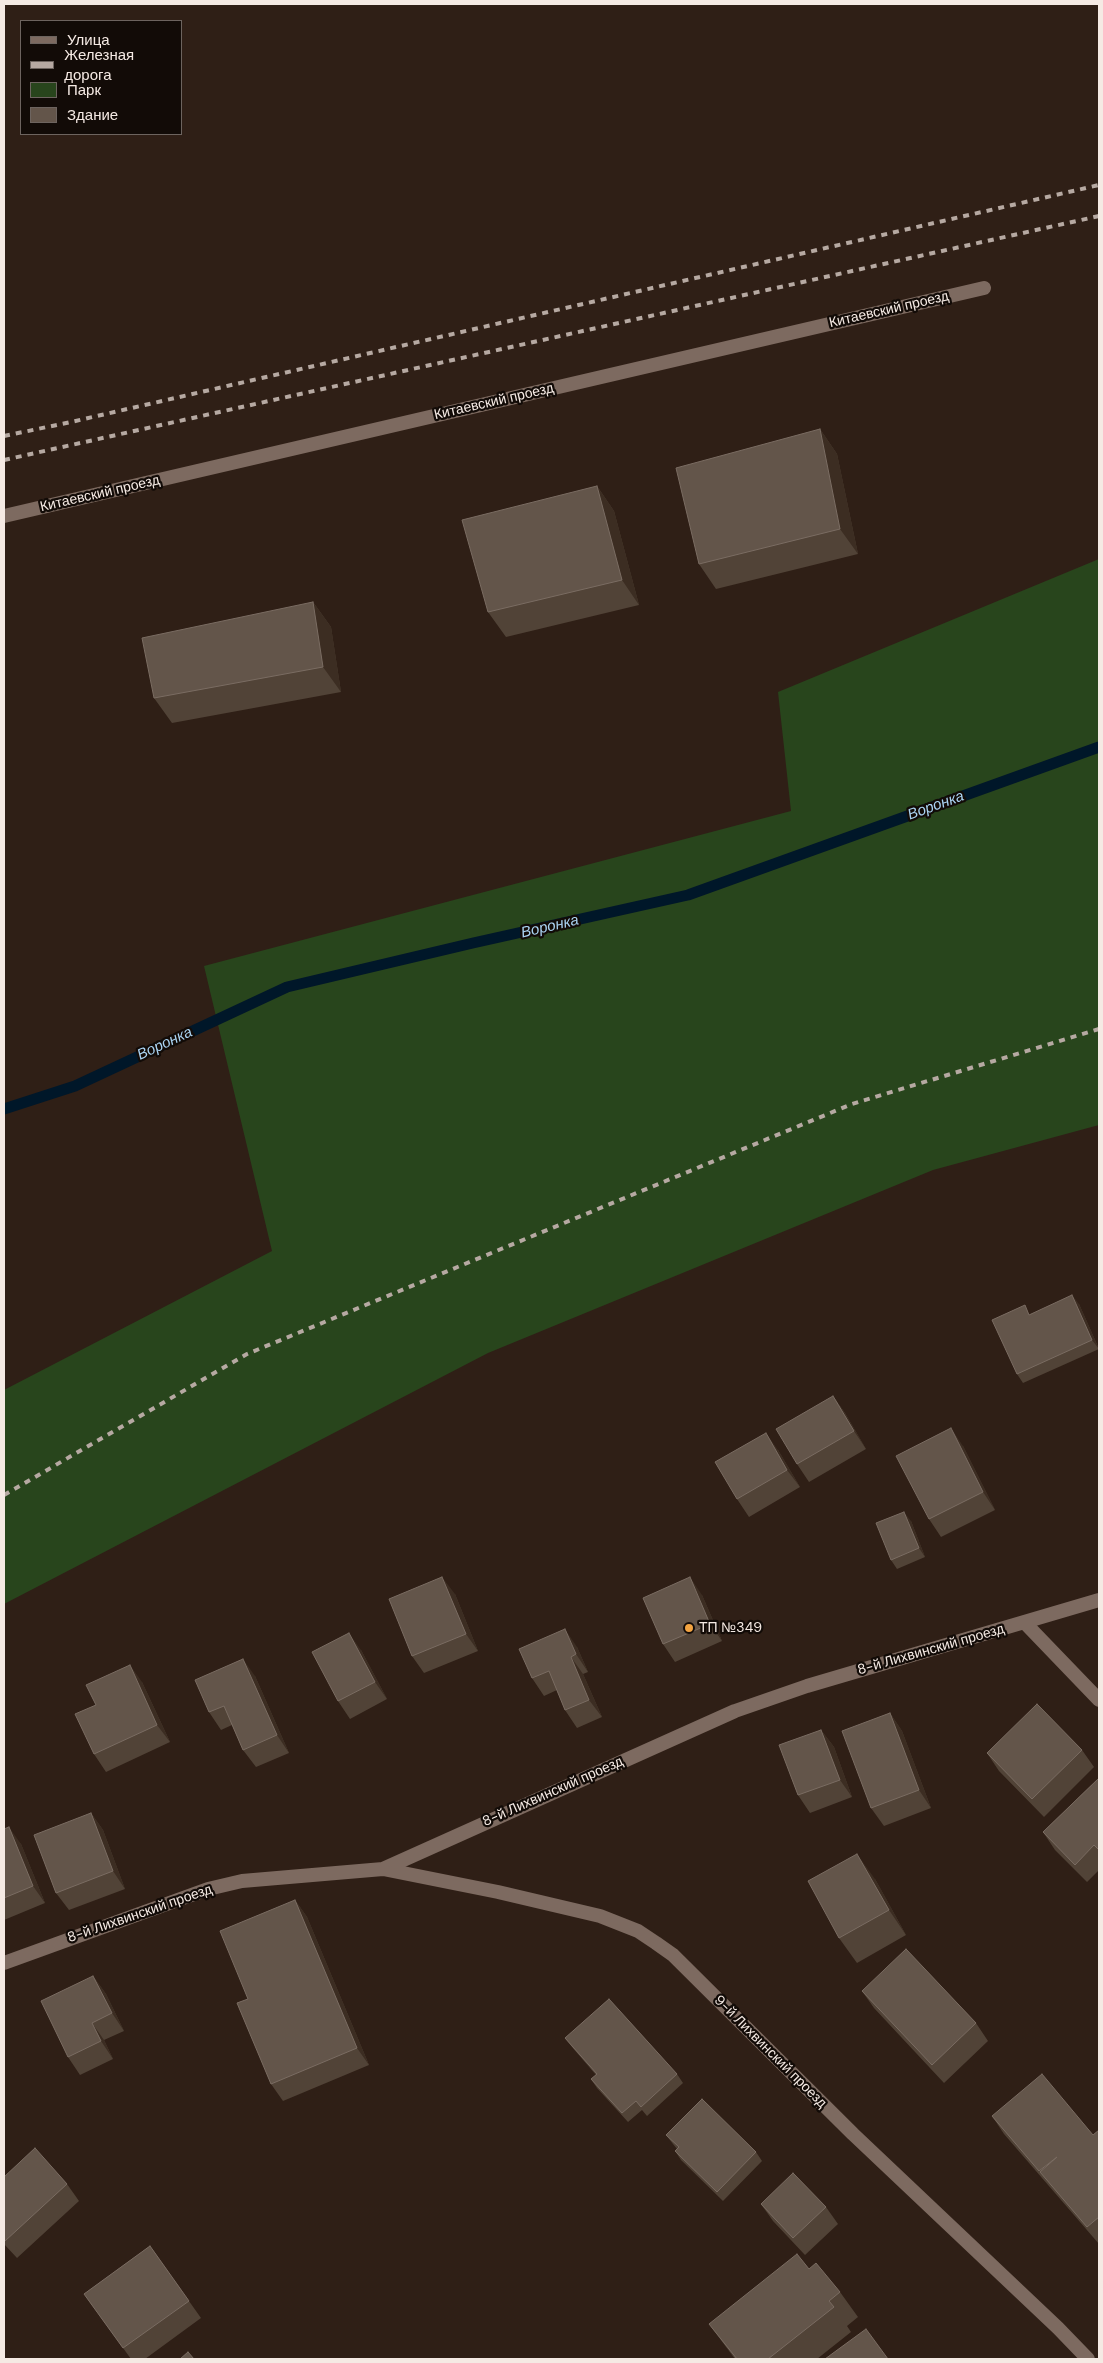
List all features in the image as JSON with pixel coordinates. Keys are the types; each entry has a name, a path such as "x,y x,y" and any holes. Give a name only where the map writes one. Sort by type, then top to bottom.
{"street":[{"name":"Китаевский проезд","path":"4,516 984,288"},
{"name":"8-й Лихвинский проезд","path":"4,1963 208,1889 242,1882 383,1869 735,1711 807,1686 1099,1600"},
{"path":"1025,1623 1099,1700"},
{"name":"9-й Лихвинский проезд","path":"383,1869 498,1892 600,1916 638,1931 656,1943 673,1955 853,2134 1058,2328 1088,2359"}],"green space":[{"path":"1099,559 1099,1125 933,1170 488,1353 4,1604 4,1390 272,1251 204,966 791,811 778,692"}],"building":[{"path":"820,429 840,529 699,564 676,468"},
{"path":"597,486 622,580 488,612 462,520"},
{"path":"313,602 323,667 154,698 142,638"},
{"path":"1072,1295 1092,1340 1017,1374 992,1320 1025,1305 1029,1315"},
{"path":"833,1396 854,1431 797,1464 776,1429"},
{"path":"951,1428 983,1492 929,1519 896,1456"},
{"path":"766,1433 787,1470 737,1499 715,1462"},
{"path":"904,1512 919,1548 891,1560 876,1523"},
{"path":"442,1577 466,1634 412,1656 389,1599"},
{"path":"690,1577 710,1624 663,1644 643,1598"},
{"path":"565,1629 576,1654 571,1657 589,1700 565,1710 549,1671 532,1678 519,1649"},
{"path":"349,1633 375,1682 338,1701 312,1652"},
{"path":"243,1659 277,1735 243,1750 224,1706 209,1712 195,1680"},
{"path":"130,1665 157,1725 94,1754 75,1714 96,1705 86,1685"},
{"path":"1037,1704 1082,1750 1032,1799 987,1753"},
{"path":"890,1713 919,1790 871,1808 842,1731"},
{"path":"821,1730 840,1780 798,1795 779,1745"},
{"path":"1099,1778 1099,1850 1094,1845 1075,1865 1043,1832"},
{"path":"91,1813 113,1871 56,1893 34,1835"},
{"path":"9,1827 33,1886 4,1898 4,1829"},
{"path":"857,1854 889,1910 839,1938 808,1881"},
{"path":"295,1900 357,2048 271,2084 237,2003 248,1999 220,1931"},
{"path":"906,1949 976,2023 932,2065 862,1991"},
{"path":"93,1976 112,2013 92,2023 101,2041 68,2057 41,2001"},
{"path":"609,1999 677,2074 641,2107 636,2101 622,2113 591,2079 597,2074 565,2038"},
{"path":"1042,2074 1093,2135 1099,2130 1099,2217 1087,2227 1040,2172 1057,2157 1039,2171 992,2116"},
{"path":"702,2099 756,2152 717,2192 675,2151 679,2147 666,2135"},
{"path":"35,2148 67,2184 5,2241 4,2177"},
{"path":"793,2173 826,2207 793,2238 761,2204"},
{"path":"150,2246 189,2301 123,2348 84,2294"},
{"path":"797,2254 809,2269 816,2263 840,2292 829,2301 834,2307 768,2359 737,2359 709,2324"},
{"path":"866,2329 888,2359 825,2359"},
{"path":"188,2352 194,2359 180,2359"}],"waterway":[{"name":"Воронка","path":"4,1109 75,1086 287,987 688,895 1099,747"}],"railway":[{"path":"4,436 1099,185"},
{"path":"4,460 1099,216"},
{"path":"4,1495 247,1354 852,1104 1099,1029"}],"place":[{"name":"ТП №349","path":"689,1628"}]}
